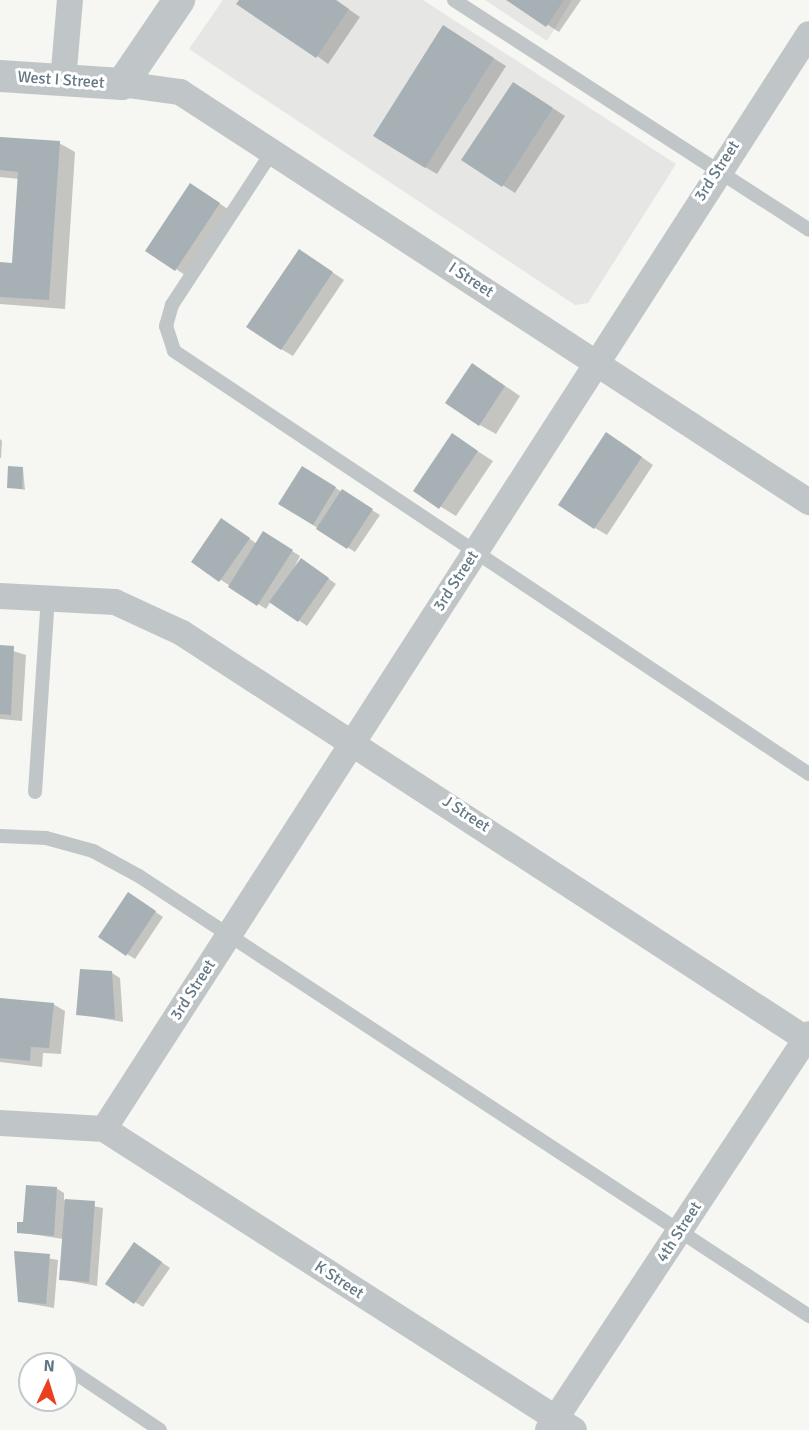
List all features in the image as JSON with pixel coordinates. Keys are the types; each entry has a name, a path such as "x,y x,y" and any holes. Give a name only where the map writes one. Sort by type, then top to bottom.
{"street":[{"path":"63,81 70,0"},
{"path":"122,84 179,0"},
{"name":"3rd Street","path":"104,1129 475,552 595,360 718,169 809,34"},
{"name":"West I Street","path":"0,76 122,84"},
{"name":"I Street","path":"122,84 180,92 595,360 809,502"},
{"path":"0,596 48,598"},
{"name":"J Street","path":"48,598 115,602 182,633 353,740 808,1038"},
{"name":"4th Street","path":"560,1426 680,1231 808,1038"},
{"path":"0,1123 104,1129"},
{"name":"K Street","path":"104,1129 560,1426"}],"lane":[{"path":"455,0 809,230"},
{"path":"272,152 172,305 166,326 174,351 809,774"},
{"path":"35,792 48,598"},
{"path":"0,836 46,838 93,851 229,934 809,1316"},
{"path":"78,1375 160,1430"}],"shaded area":[{"path":"223,0 423,0 676,164 588,303 575,305 189,49"},
{"path":"485,0 572,0 547,41"}],"building":[{"path":"239,0 336,0 349,9 316,58 236,4"},
{"path":"506,0 564,0 546,27"},
{"path":"443,25 494,58 425,168 373,136"},
{"path":"513,82 553,108 502,187 461,160"},
{"path":"0,137 60,141 49,300 0,297 0,262 12,263 18,172 0,170"},
{"path":"190,183 220,203 175,271 145,251"},
{"path":"299,249 333,272 281,350 246,327"},
{"path":"472,363 505,386 479,426 445,403"},
{"path":"606,432 642,457 594,529 558,505"},
{"path":"452,433 478,451 439,509 413,491"},
{"path":"8,466 23,467 22,489 7,488"},
{"path":"302,466 336,487 313,525 278,504"},
{"path":"342,489 373,509 347,549 316,529"},
{"path":"221,518 250,538 219,582 191,562"},
{"path":"263,531 293,550 257,606 228,587"},
{"path":"301,558 329,578 298,622 269,602"},
{"path":"0,645 14,646 11,715 0,714"},
{"path":"128,892 156,911 126,956 98,937"},
{"path":"80,969 112,971 115,1019 76,1015"},
{"path":"0,998 54,1003 49,1048 31,1047 30,1061 0,1058"},
{"path":"26,1185 57,1187 54,1236 17,1233 17,1222 23,1222"},
{"path":"65,1199 95,1201 89,1282 59,1280"},
{"path":"134,1242 162,1262 134,1304 105,1284"},
{"path":"14,1251 50,1254 46,1304 18,1302"}]}
